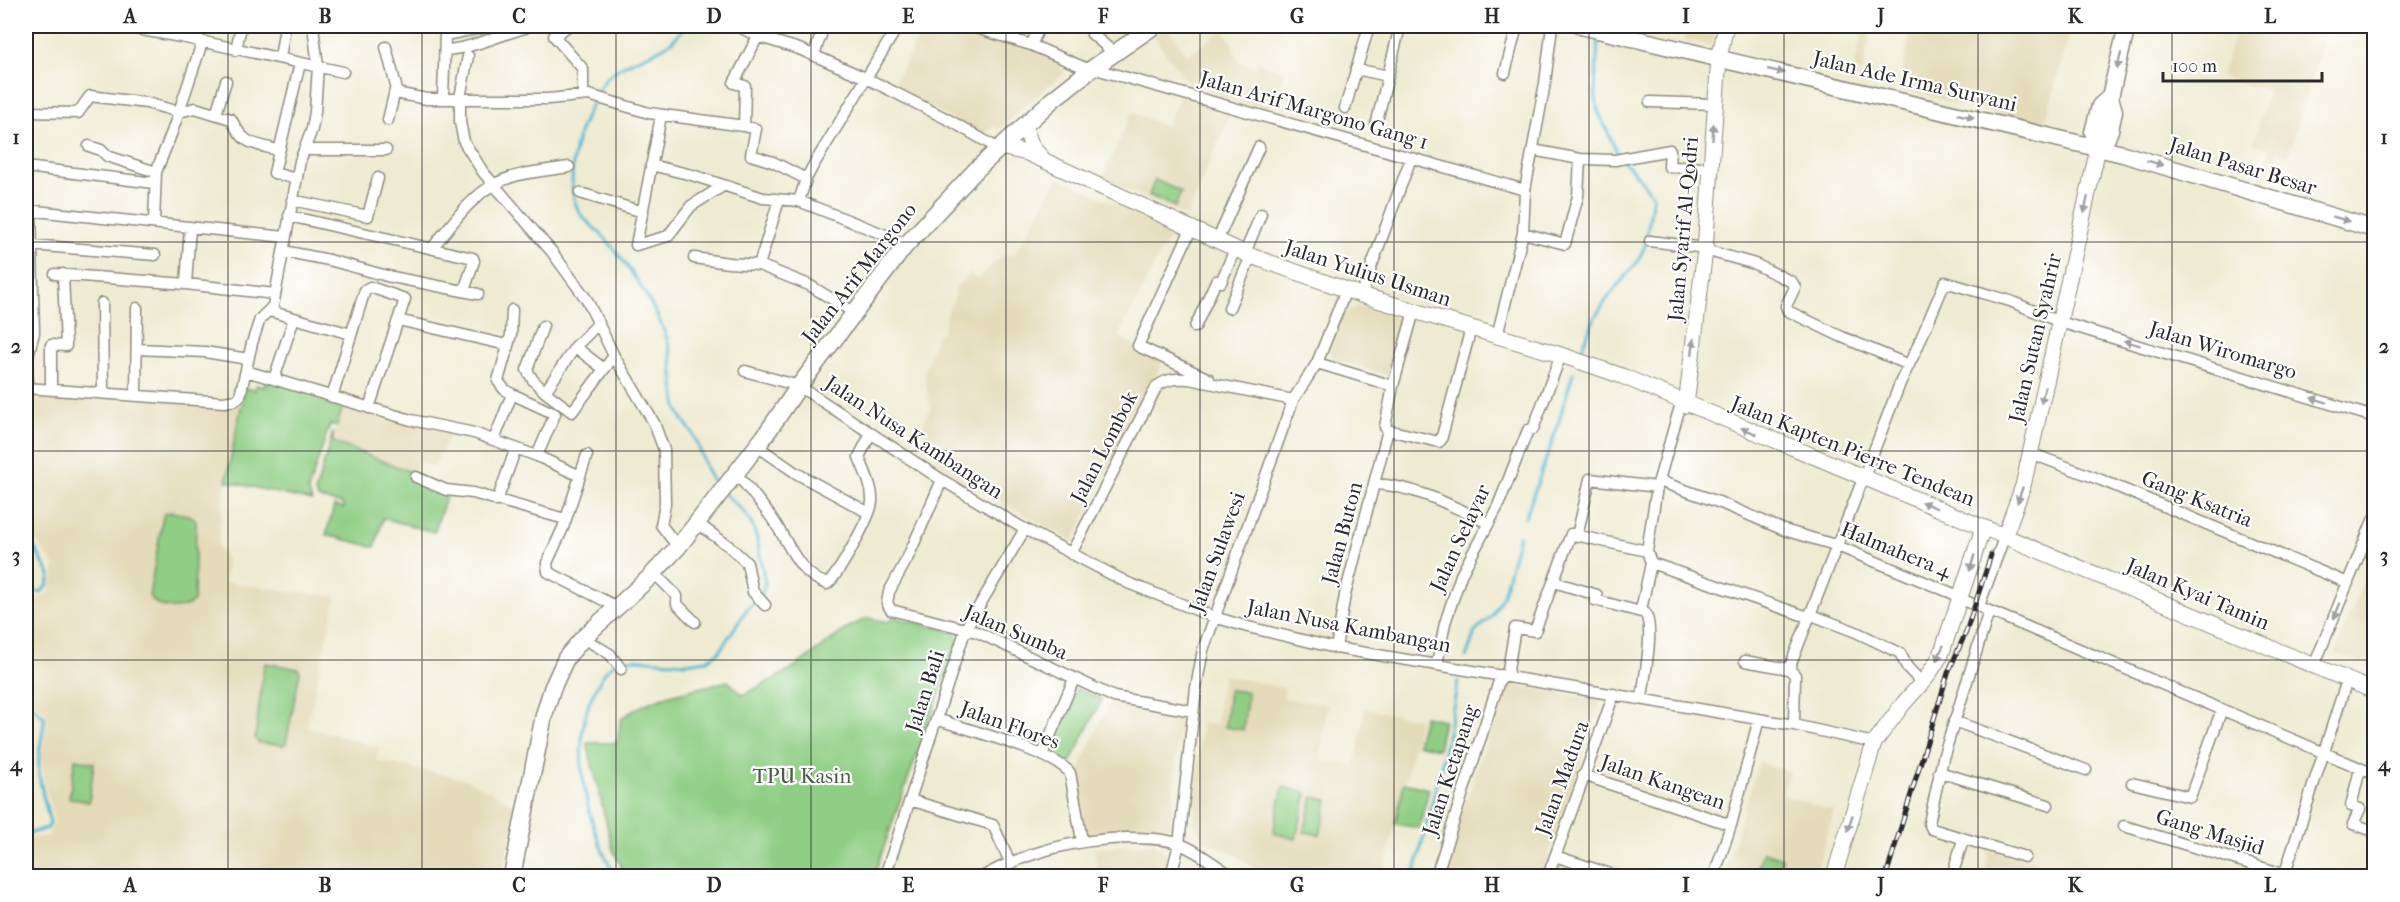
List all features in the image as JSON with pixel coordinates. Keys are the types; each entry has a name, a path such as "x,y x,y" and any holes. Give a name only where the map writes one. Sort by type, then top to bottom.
{"main road":[{"name":"Jalan Arif Margono","path":"512,876 549,700 566,658 583,638 654,573 678,547 757,446 799,386 905,246 1024,125 1091,69 1154,26"},
{"name":"Jalan Ade Irma Suryani","path":"1581,26 1603,28 1719,58 2098,148"},
{"name":"Jalan Syarif Al-Qodri","path":"1683,404 1705,249 1719,58 1726,26"},
{"path":"2098,148 2108,138 2110,130 2114,111 2110,97 2127,26"},
{"path":"1024,125 1032,147 1045,161"},
{"name":"Jalan Yulius Usman","path":"1000,148 1027,153 1244,253 1361,295 1561,355 1622,376 1683,404"},
{"name":"Jalan Pasar Besar","path":"2098,148 2374,229"},
{"name":"Jalan Sutan Syahrir","path":"2005,535 2023,486 2098,148"},
{"name":"Jalan Kapten Pierre Tendean","path":"1683,404 1983,528 2005,535"},
{"path":"1834,876 1874,743 1903,704 1923,684 1941,655 1983,528"},
{"name":"Jalan Kyai Tamin","path":"2005,535 2374,691"}],"street":[{"path":"87,26 157,29 200,42 343,72"},
{"path":"154,222 155,178 179,112 200,42 200,26"},
{"path":"236,50 241,26"},
{"path":"280,58 285,26"},
{"path":"285,237 28,210 31,245 30,334 26,388 224,402 237,400 242,391 260,319 273,306 296,179 314,123 318,66 313,26"},
{"path":"443,98 445,35 481,28 481,26"},
{"path":"568,26 554,36 584,69 586,95"},
{"path":"737,26 868,79 1000,148"},
{"path":"814,56 824,26"},
{"path":"799,201 806,179 897,28 883,26"},
{"name":"Jalan Arif Margono Gang 1","path":"970,26 1030,45 1091,69 1525,190"},
{"path":"1030,45 1040,26"},
{"path":"1345,108 1369,26"},
{"path":"1377,125 1400,26"},
{"path":"1505,73 1517,26"},
{"path":"1497,336 1523,233 1525,190 1545,83 1552,26"},
{"path":"444,50 461,50 489,38 525,28"},
{"path":"1094,30 1114,53"},
{"path":"744,126 745,86 734,82 758,36"},
{"path":"386,47 392,68 395,93 388,120"},
{"path":"468,56 460,98 460,122 464,142 472,158 570,276 587,300 614,356 654,423 664,450 665,504 660,521 663,530 678,547"},
{"path":"296,179 274,174 300,63"},
{"path":"1356,69 1388,76"},
{"path":"216,114 226,81"},
{"path":"395,93 427,99 548,99 586,95 661,116 744,126 756,129 751,155 773,162 806,179"},
{"path":"26,112 78,113 90,96 147,104 179,112 195,108 231,119 239,135 248,142 278,150"},
{"path":"1650,102 1715,104"},
{"path":"661,116 636,245 668,236 691,206 705,195 723,186"},
{"path":"89,146 155,178"},
{"path":"1217,241 1259,147"},
{"path":"304,150 386,150"},
{"path":"1533,150 1580,159 1620,159 1670,150 1670,167 1711,168"},
{"path":"1361,295 1411,158"},
{"path":"1523,233 1565,244 1578,196 1580,159"},
{"path":"651,165 779,200 799,201 838,214 893,238 905,246"},
{"path":"26,167 155,178"},
{"path":"432,248 469,205 494,184 522,175 569,167"},
{"path":"364,232 378,178"},
{"path":"580,193 643,212"},
{"path":"292,200 368,216"},
{"path":"759,265 779,200"},
{"path":"1228,308 1244,253 1261,214"},
{"path":"289,216 474,259 464,291"},
{"path":"186,284 190,226"},
{"path":"1191,229 1138,346 1180,367 1229,387"},
{"path":"1650,241 1705,249 1755,264 1792,282 1795,287 1785,306 1788,310 1842,337 1909,365 1835,545 1789,669"},
{"path":"31,245 155,255"},
{"path":"284,251 329,260 387,276 478,294"},
{"path":"1195,327 1216,281 1221,282 1244,253"},
{"path":"694,258 759,265 808,285 855,312"},
{"path":"51,389 51,345 66,346 59,274 275,294"},
{"path":"383,292 387,276"},
{"name":"Jalan Wiromargo","path":"1909,365 1945,282 2010,301 2060,322 2374,417"},
{"path":"332,397 365,290 369,287 405,299 369,408"},
{"name":"Jalan Sulawesi","path":"1171,876 1179,844 1193,711 1203,650 1293,400 1317,363 1346,290"},
{"path":"102,303 103,393"},
{"path":"136,395 138,308"},
{"path":"268,310 351,334"},
{"path":"512,310 511,335 498,381 512,394 555,414 537,456"},
{"name":"Jalan Buton","path":"1336,648 1345,595 1388,430 1385,427 1393,386 1414,311"},
{"path":"274,379 294,318"},
{"path":"398,320 507,345"},
{"path":"545,392 574,347 599,323"},
{"path":"543,326 527,370 545,392 572,412 614,356"},
{"path":"1388,430 1438,442 1441,440 1471,328"},
{"path":"574,347 604,369"},
{"path":"137,349 206,352 247,365 274,379 332,397 441,427 474,433 537,456 580,476"},
{"name":"Jalan Selayar","path":"1437,664 1445,623 1461,575 1498,506 1528,430 1533,429 1561,355"},
{"path":"1317,363 1393,386"},
{"path":"1180,367 1175,378 1293,400"},
{"name":"Jalan Nusa Kambangan","path":"745,371 799,386 942,480 1025,529 1146,591 1214,617 1336,648 1642,698 1794,725 1874,743"},
{"name":"Jalan Lombok","path":"1071,554 1157,386 1175,378"},
{"path":"494,440 512,394"},
{"path":"1641,610 1651,563 1647,550 1658,484 1683,404"},
{"path":"736,473 773,519 794,558 813,578 825,584 829,583 845,560 869,513 872,502 870,486 859,457 871,433"},
{"path":"757,446 796,473 869,513"},
{"path":"497,501 516,448"},
{"name":"Gang Ksatria","path":"2030,453 2101,480 2348,583"},
{"path":"587,455 547,563 547,569 550,575 617,607"},
{"path":"417,477 446,490 473,493 565,519"},
{"name":"Halmahera 4","path":"1577,536 1590,479 1658,484 1721,502 1784,530 1835,545 1954,594 1960,599 2374,774"},
{"name":"Jalan Sumba","path":"942,480 908,557 889,592 887,603 891,610 966,628 1119,698 1193,711"},
{"path":"1375,484 1401,487 1429,496 1488,523"},
{"path":"2314,666 2374,518"},
{"path":"697,523 730,547 747,563 753,591 765,605"},
{"name":"Jalan Bali","path":"885,876 966,628 1025,529"},
{"path":"1642,698 1649,632 1648,618 1641,610 1595,600 1597,595 1554,582 1571,534 1647,550"},
{"path":"2005,535 1939,772 1929,823 1932,829 1962,840 2025,858"},
{"path":"1651,563 1856,632 1900,653 1907,667 1923,684"},
{"path":"654,573 676,596 677,604 695,622"},
{"name":"Jalan Ketapang","path":"1436,876 1504,676 1515,628 1535,631 1554,582"},
{"path":"583,638 610,654 621,669"},
{"path":"1745,661 1789,669 1795,675 1794,725"},
{"path":"1042,755 1074,679"},
{"path":"2286,876 2322,752 2347,680"},
{"name":"Jalan Madura","path":"1548,876 1614,694"},
{"path":"2132,783 2190,797 2222,710"},
{"name":"Jalan Flores","path":"936,719 1042,755 1063,766 1070,773 1082,841"},
{"path":"1714,876 1731,825 1759,719"},
{"path":"1954,721 2085,770"},
{"path":"2360,769 2351,806 2360,809 2353,824 2374,831"},
{"path":"1939,772 2048,805"},
{"name":"Jalan Kangean","path":"1583,775 1731,825"},
{"path":"910,800 993,825 1010,862"},
{"name":"Gang Masjid","path":"2124,826 2286,876"},
{"path":"984,876 1010,862 1054,846 1082,841 1140,839 1179,844 1233,876"},
{"path":"1952,876 1962,840"},
{"path":"1555,856 1616,876"}],"shaded area":[{"path":"924,26 961,26 1050,55 1065,72 999,129 995,126 983,135 892,87"},
{"path":"1167,26 1187,55 1223,30 1234,45 1232,48 1242,63 1256,67 1257,61 1284,72 1267,112 1208,95 1209,91 1202,82 1192,88 1153,36"},
{"path":"1687,26 1717,26 1713,42 1710,45 1684,39"},
{"path":"1863,26 1872,26 1862,72 1854,70"},
{"path":"1878,26 2071,26 2045,125 1899,89 1910,32"},
{"path":"2238,26 2327,26 2289,155 2277,151 2267,184 2261,182 2270,149 2253,143 2268,91 2220,76"},
{"path":"1180,95 1232,109 1187,217 1102,179 1132,112 1166,127"},
{"path":"1058,177 1172,231 1118,336 1163,360 1073,541 932,465 943,443 920,430 930,408 924,372 936,336 943,330 947,313 956,295 955,288 970,273 977,279 1003,255 1014,254 1026,237"},
{"path":"1360,306 1403,319 1388,375 1333,359 1328,346 1338,318 1345,312"},
{"path":"26,391 101,394 241,406 224,492 218,545 228,563 224,582 336,597 307,727 379,747 377,761 465,779 505,799 519,810 500,876 26,876 26,839 48,836 54,821 45,787 41,757 46,731 45,711 26,696 26,595 40,598 50,591 55,567 31,534 37,508 26,487"},
{"path":"344,403 451,433 433,467 420,461 414,473 332,442"},
{"path":"2374,553 2374,668 2335,653"},
{"path":"1223,675 1285,688 1284,698 1328,705 1319,760 1355,766 1365,709 1420,719 1383,876 1266,876 1239,857 1203,839 1194,822 1201,723 1216,725"},
{"path":"1507,684 1601,700 1541,876 1439,876"},
{"path":"1113,702 1181,715 1170,825 1160,833 1091,835 1086,832 1075,780 1107,706"},
{"path":"1759,762 1790,772 1782,795 1834,811 1815,876 1723,876"},
{"path":"1153,843 1168,855 1167,873 1164,876 1129,876 1122,871 1117,876 1098,876 1094,849"},
{"path":"1989,850 2041,864 2040,871 2057,876 1985,876"}],"green space":[{"path":"1155,180 1181,192 1175,207 1149,195"},
{"path":"266,379 344,403 337,426 330,424 308,490 312,501 226,481 245,388 255,390 256,385 264,387"},
{"path":"333,432 333,442 414,473 448,492 434,532 383,518 375,547 326,535 334,506 344,508 343,504 318,498 315,493"},
{"path":"165,513 191,516 196,520 194,601 177,608 164,607 149,596 163,516"},
{"name":"TPU Kasin","path":"893,617 955,632 958,640 874,876 626,876 613,850 587,743 617,743 621,719 645,704 672,694 728,681 743,695 789,671 849,627 868,618 889,622"},
{"path":"266,663 298,669 300,672 284,745 259,743 255,739"},
{"path":"1076,689 1100,698 1101,701 1070,763 1048,752"},
{"path":"1229,690 1248,692 1243,730 1225,727"},
{"path":"1424,716 1444,720 1438,749 1417,744"},
{"path":"75,759 94,763 89,802 69,798"},
{"path":"1404,783 1429,789 1419,828 1395,824"},
{"path":"1283,787 1307,793 1296,839 1273,833"},
{"path":"1313,797 1328,800 1320,835 1304,832"},
{"path":"1763,852 1782,858 1777,876 1755,876"}],"waterway":[{"path":"684,26 669,44 625,65 603,83 578,136 572,179 574,200 579,212 621,258 644,291 656,314 669,345 678,411 693,434 710,476 718,488"},
{"path":"1598,41 1595,91 1598,111 1619,157"},
{"path":"1579,355 1595,317 1638,261 1645,246 1653,196 1624,162"},
{"path":"1525,518 1556,431 1573,373"},
{"path":"26,494 31,508 26,524"},
{"path":"620,661 634,659 686,663 707,660 719,652 747,609 761,596 765,583 757,539 745,513 725,494"},
{"path":"26,533 50,575 48,585 41,592 26,590"},
{"path":"1466,657 1475,632 1492,616 1503,595 1519,536"},
{"path":"614,664 602,676 588,708 581,757 588,807 615,876"},
{"path":"1414,876 1444,754 1458,681"},
{"path":"26,700 44,717 39,773 50,823 48,828 26,834"}],"railway":[{"path":"1886,876 1948,673 1966,632 1991,555"}]}
